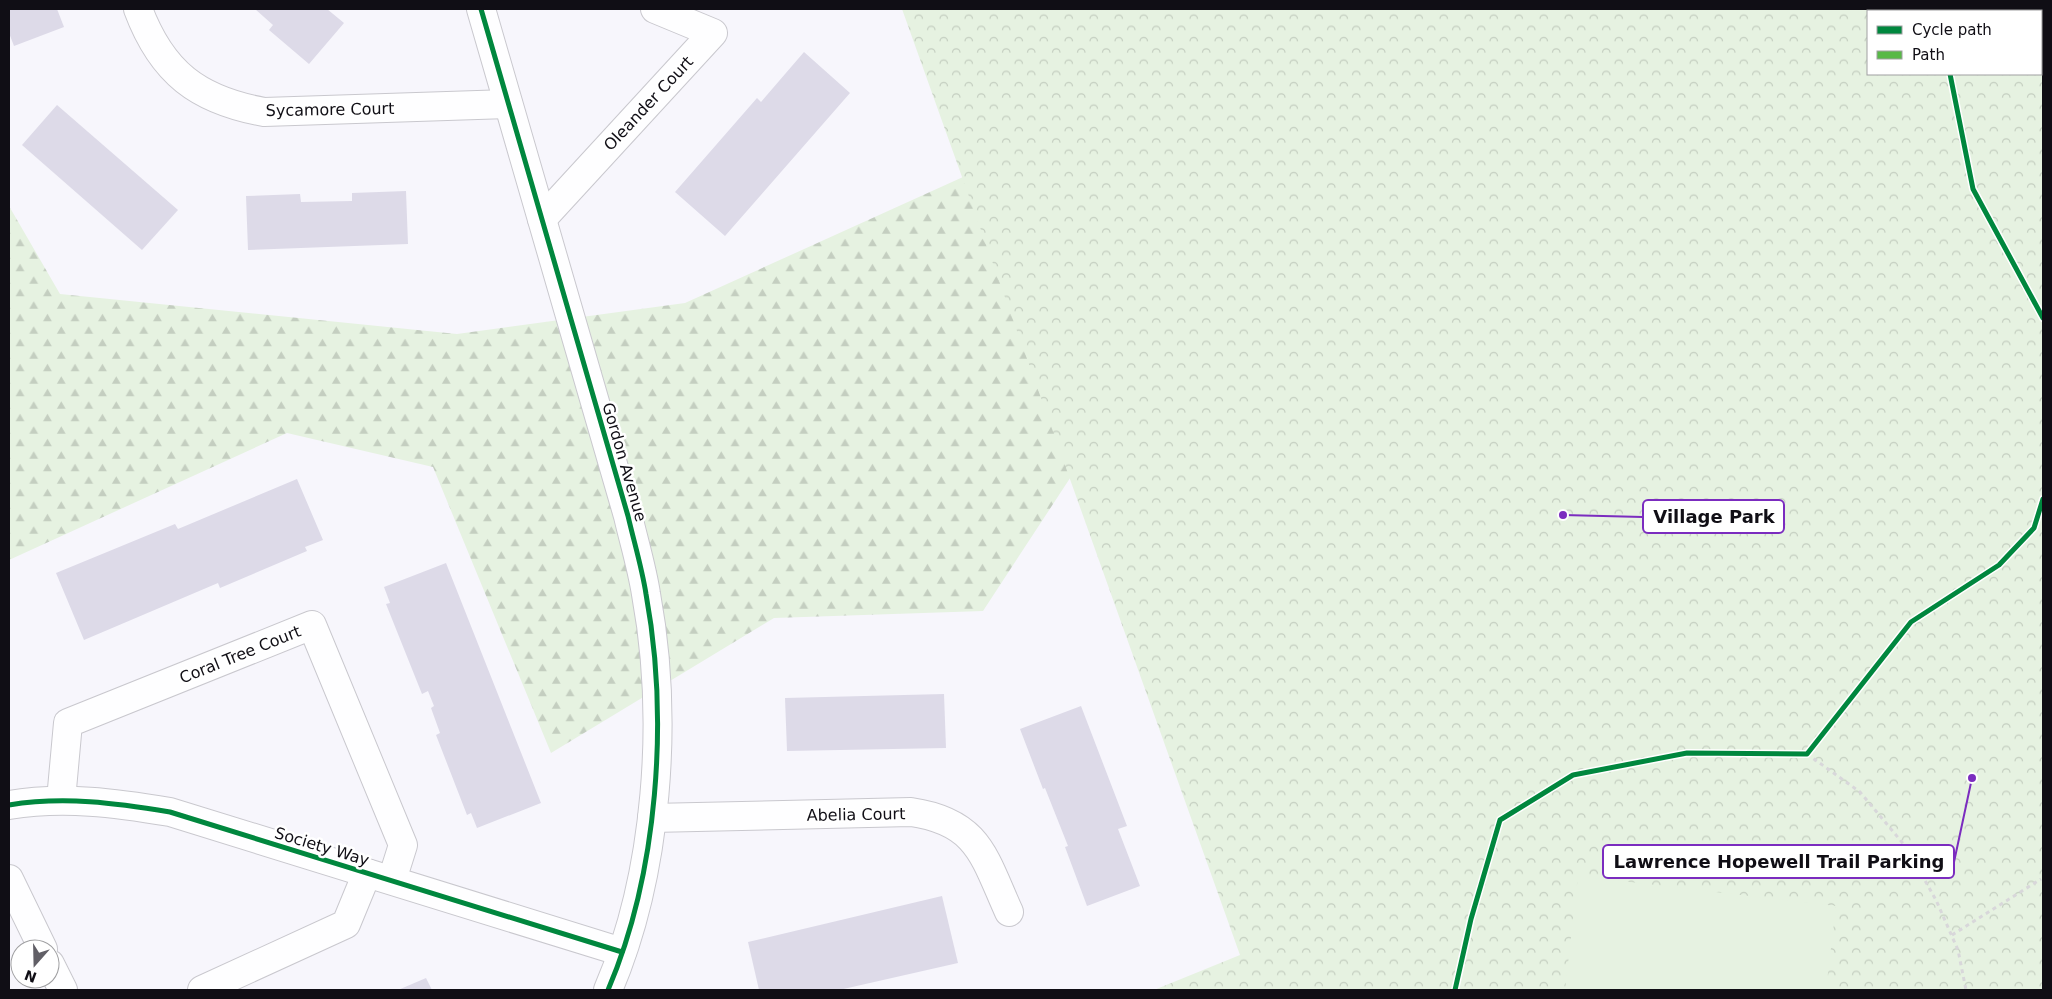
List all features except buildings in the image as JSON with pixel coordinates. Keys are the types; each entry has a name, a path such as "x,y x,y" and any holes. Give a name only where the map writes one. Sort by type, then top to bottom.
{"street":[{"name":"Sycamore Court","path":"138,9 158,51 177,73 202,93 233,107 264,112 508,104"},
{"name":"Gordon Avenue","path":"480,9 628,516 646,594 656,681 657,749 652,818 642,877 622,952 608,990"},
{"name":"Oleander Court","path":"542,219 712,33 654,9"},
{"name":"Coral Tree Court","path":"61,800 68,723 312,625 403,845 379,877"},
{"name":"Society Way","path":"9,805 61,800 116,802 170,812 622,952"},
{"name":"Abelia Court","path":"652,818 911,812 937,816 962,829 980,849 1009,912"},
{"path":"202,990 346,924 379,877"},
{"path":"9,879 38,939"}],"path":[{"path":"1807,754 1813,746"},
{"path":"1797,754 1807,754 1860,792 1906,847 1936,900 1952,935 1958,950 1966,990"},
{"path":"1952,935 2041,878"}],"green space":[{"path":"902,9 2043,9 2043,990 1154,990 1240,955"},
{"path":"1515,9 1706,194 2042,75 2043,53 2043,436 1076,469 983,611 774,618 551,753 433,467 287,433 9,560 9,206 60,294 457,334 685,303 963,177"},
{"path":"1578,876 1836,906 1826,990 1565,990"}],"cycle path":[{"path":"481,9 628,516 644,584 653,642 657,692 657,743 654,795 648,846 638,896 625,945 608,990"},
{"path":"1950,75 1973,189 2043,318"},
{"path":"1455,990 1471,919 1500,820 1573,775 1687,753 1807,754 1911,622 1999,565 2034,528 2043,499"},
{"path":"9,805 29,802 70,801 130,806 170,812 622,952"}],"place":[{"name":"Village Park","path":"1563,515"},
{"name":"Lawrence Hopewell Trail Parking","path":"1972,778"}]}
